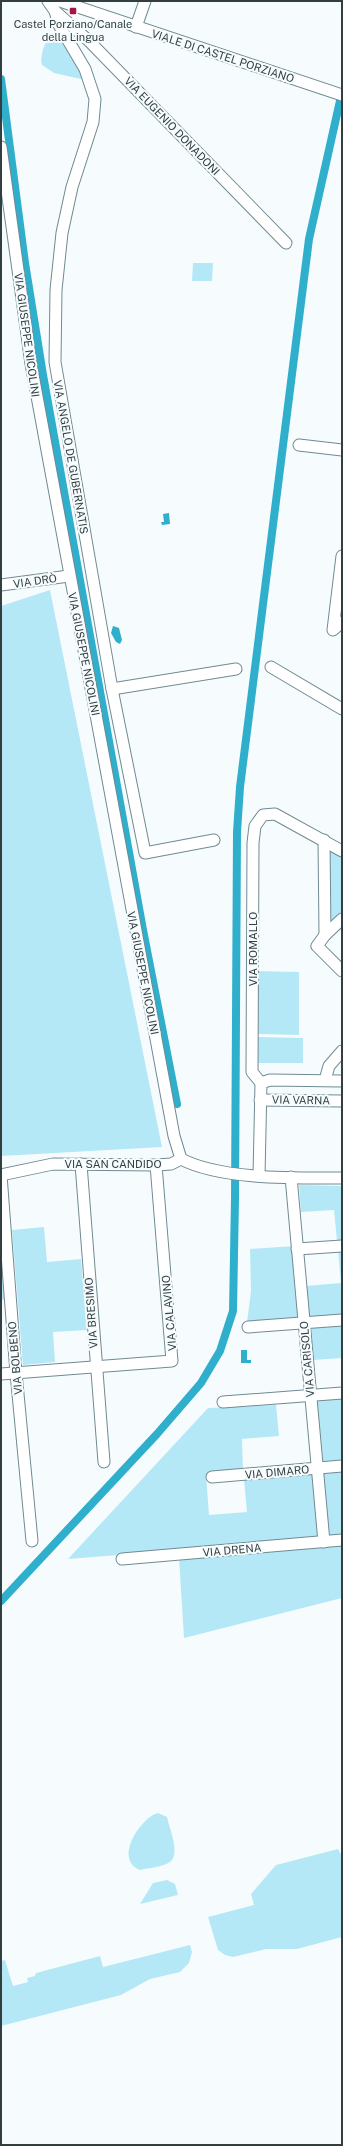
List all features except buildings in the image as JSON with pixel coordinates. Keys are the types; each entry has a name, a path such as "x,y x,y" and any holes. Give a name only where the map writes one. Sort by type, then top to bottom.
{"street":[{"name":"VIA ANGELO DE GUBERNATIS","path":"48,1 57,6 59,25 85,69 95,99 93,122 72,187 62,233 55,313 55,362 112,689 145,853 214,840"},
{"path":"136,27 145,1"},
{"name":"VIALE DI CASTEL PORZIANO","path":"57,6 136,27 337,93"},
{"name":"VIA EUGENIO DONADONI","path":"57,6 89,41 286,243"},
{"name":"VIA GIUSEPPE NICOLINI","path":"1,147 30,364 174,1136 181,1159"},
{"path":"298,444 342,450"},
{"path":"342,556 334,630 342,622"},
{"name":"VIA DRÒ","path":"1,585 69,576"},
{"path":"271,667 342,709"},
{"path":"112,689 236,669"},
{"name":"VIA ROMALLO","path":"261,1083 252,1072 253,843 255,826 263,815 275,814 324,840"},
{"path":"324,840 342,851"},
{"path":"324,840 326,935"},
{"path":"342,919 317,946 342,971"},
{"path":"325,1080 329,1066 342,1051"},
{"path":"258,1176 261,1083 270,1080 342,1080"},
{"name":"VIA VARNA","path":"260,1100 342,1101"},
{"path":"181,1159 190,1164 223,1173 258,1176 342,1178"},
{"name":"VIA SAN CANDIDO","path":"1,1175 53,1164 156,1165 171,1164 181,1159"},
{"name":"VIA BRESIMO","path":"81,1164 95,1367 104,1462"},
{"name":"VIA CALAVINO","path":"1,1374 172,1360 156,1165"},
{"name":"VIA BOLBENO","path":"1,1175 16,1373 32,1541"},
{"name":"VIA CARISOLO","path":"291,1177 324,1542"},
{"path":"297,1249 342,1246"},
{"path":"248,1327 342,1320"},
{"path":"223,1402 342,1393"},
{"name":"VIA DIMARO","path":"212,1477 342,1466"},
{"name":"VIA DRENA","path":"122,1559 342,1540"}],"shaded area":[{"path":"53,33 56,33 85,80 54,73 42,65 41,57 44,48 48,39"},
{"path":"193,263 213,263 212,281 192,281"},
{"path":"50,590 162,1147 1,1156 1,606"},
{"path":"329,848 342,856 342,914 329,927"},
{"path":"257,971 299,972 299,1035 257,1034"},
{"path":"257,1037 303,1038 303,1063 256,1063"},
{"path":"299,1185 342,1186 342,1241 337,1241 334,1210 301,1212"},
{"path":"44,1227 47,1262 81,1259 87,1330 53,1332 55,1362 23,1365 12,1230"},
{"path":"294,1246 299,1318 247,1322 251,1291 250,1249"},
{"path":"342,1249 342,1315 309,1317 306,1286 341,1283 338,1250"},
{"path":"1,1266 3,1266 6,1299 1,1300"},
{"path":"342,1324 342,1358 313,1360 309,1326"},
{"path":"342,1398 342,1464 322,1466 315,1400"},
{"path":"276,1405 279,1436 242,1439 243,1471 206,1474 209,1515 247,1512 244,1480 315,1474 321,1539 68,1559 208,1408"},
{"path":"342,1472 342,1537 328,1538 322,1474"},
{"path":"342,1546 342,1598 184,1638 179,1558"},
{"path":"158,1813 167,1817 174,1847 173,1858 170,1862 163,1865 140,1870 132,1864 129,1856 129,1847 138,1829 145,1821"},
{"path":"338,1849 342,1856 342,1937 297,1949 266,1949 233,1957 225,1955 218,1950 208,1917 254,1905 251,1894 276,1865"},
{"path":"167,1880 175,1884 178,1895 140,1904 153,1883"},
{"path":"190,1945 192,1952 189,1963 180,1972 150,1979 121,1995 1,2026 1,1961 5,1960 13,1986 28,1982 27,1978 35,1976 36,1973 100,1956 103,1967"}],"water":[{"path":"169,513 170,524 162,525 161,522 164,522 163,514"},
{"path":"113,626 119,628 122,640 120,644 116,642 111,633"},
{"path":"241,1350 247,1350 247,1360 251,1360 251,1363 241,1363"}],"waterway":[{"path":"1,79 25,263 43,375 143,930 177,1104"},
{"path":"1,1601 157,1434 201,1383 220,1351 233,1311 237,832 240,787 309,239 342,92"}],"place":[{"name":"Castel Porziano/Canale della Lingua","path":"73,11"}]}
